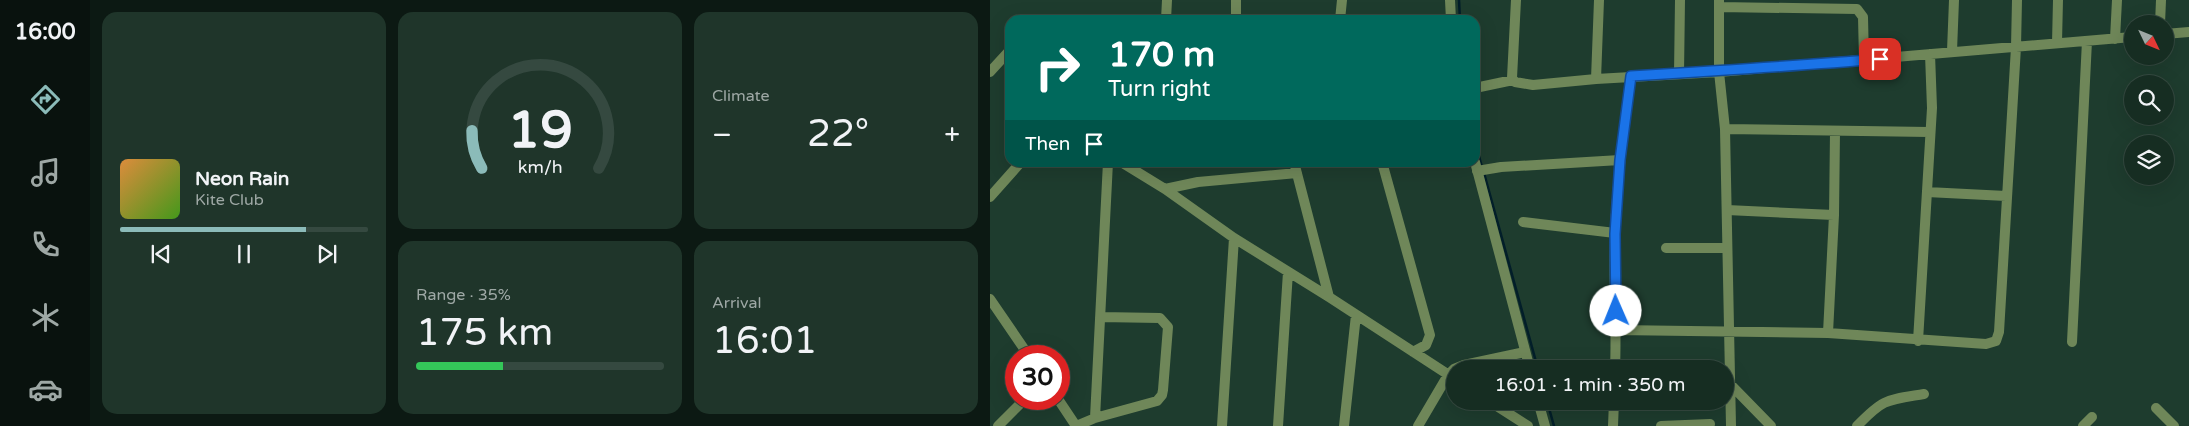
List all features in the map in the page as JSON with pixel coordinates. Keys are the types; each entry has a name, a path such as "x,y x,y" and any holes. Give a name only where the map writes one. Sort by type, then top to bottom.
{"street":[{"path":"1166,15 1167,0"},
{"path":"1236,0 1236,15"},
{"path":"1340,15 1342,0"},
{"path":"1450,0 1451,15"},
{"path":"1513,80 1516,0"},
{"path":"1596,78 1599,0"},
{"path":"1678,74 1680,0"},
{"path":"1952,51 1954,0"},
{"path":"1617,330 1828,333 1918,341 1994,343 1998,338 2016,47 2017,0"},
{"path":"2057,44 2058,0"},
{"path":"2115,39 2117,0"},
{"path":"2160,0 2160,15"},
{"path":"1730,360 1725,130 1719,72 1719,3 1857,8 1863,17 1864,60"},
{"path":"2174,33 2189,32"},
{"path":"1480,87 1513,80 1519,84 1533,85 1596,78 1719,72 2124,38"},
{"path":"2072,342 2087,41"},
{"path":"1918,341 1929,132 1932,108 1930,54"},
{"path":"990,72 1005,56"},
{"path":"1615,360 1617,330 1615,234 1620,160 1631,76"},
{"path":"1725,130 1929,132"},
{"path":"1828,333 1834,215 1835,132"},
{"path":"1527,360 1478,168 1620,160"},
{"path":"990,197 1017,167"},
{"path":"1095,418 1108,167"},
{"path":"1129,167 1165,189 1234,238 1446,373"},
{"path":"1295,167 1329,297"},
{"path":"1383,167 1430,335 1426,345 1413,352"},
{"path":"1165,189 1198,182 1297,173"},
{"path":"1927,192 2006,196"},
{"path":"1727,210 1834,215"},
{"path":"1524,222 1615,234"},
{"path":"1222,426 1234,238"},
{"path":"1666,248 1727,248"},
{"path":"1278,426 1288,272"},
{"path":"991,305 1021,345"},
{"path":"1344,426 1356,315"},
{"path":"1065,410 1076,426 1095,418 1160,398 1164,390 1168,327 1160,318 1100,316"},
{"path":"1487,360 1525,352"},
{"path":"1419,426 1446,386"},
{"path":"1734,388 1771,426"},
{"path":"1856,426 1880,404 1889,400 1924,394"},
{"path":"2156,408 2174,426"},
{"path":"990,419 998,426 1014,410"},
{"path":"1504,410 1528,426"},
{"path":"1541,410 1545,426"},
{"path":"1613,426 1614,410"},
{"path":"1731,410 1731,426"},
{"path":"2083,426 2092,416"},
{"path":"1661,426 1710,424"}],"waterway":[{"path":"1459,0 1460,15"},
{"path":"1480,160 1482,167"},
{"path":"1484,173 1536,360"},
{"path":"1550,410 1554,426"}],"route":[{"path":"1616,311 1615,234 1620,160 1631,76 1719,72 1880,59"}]}
